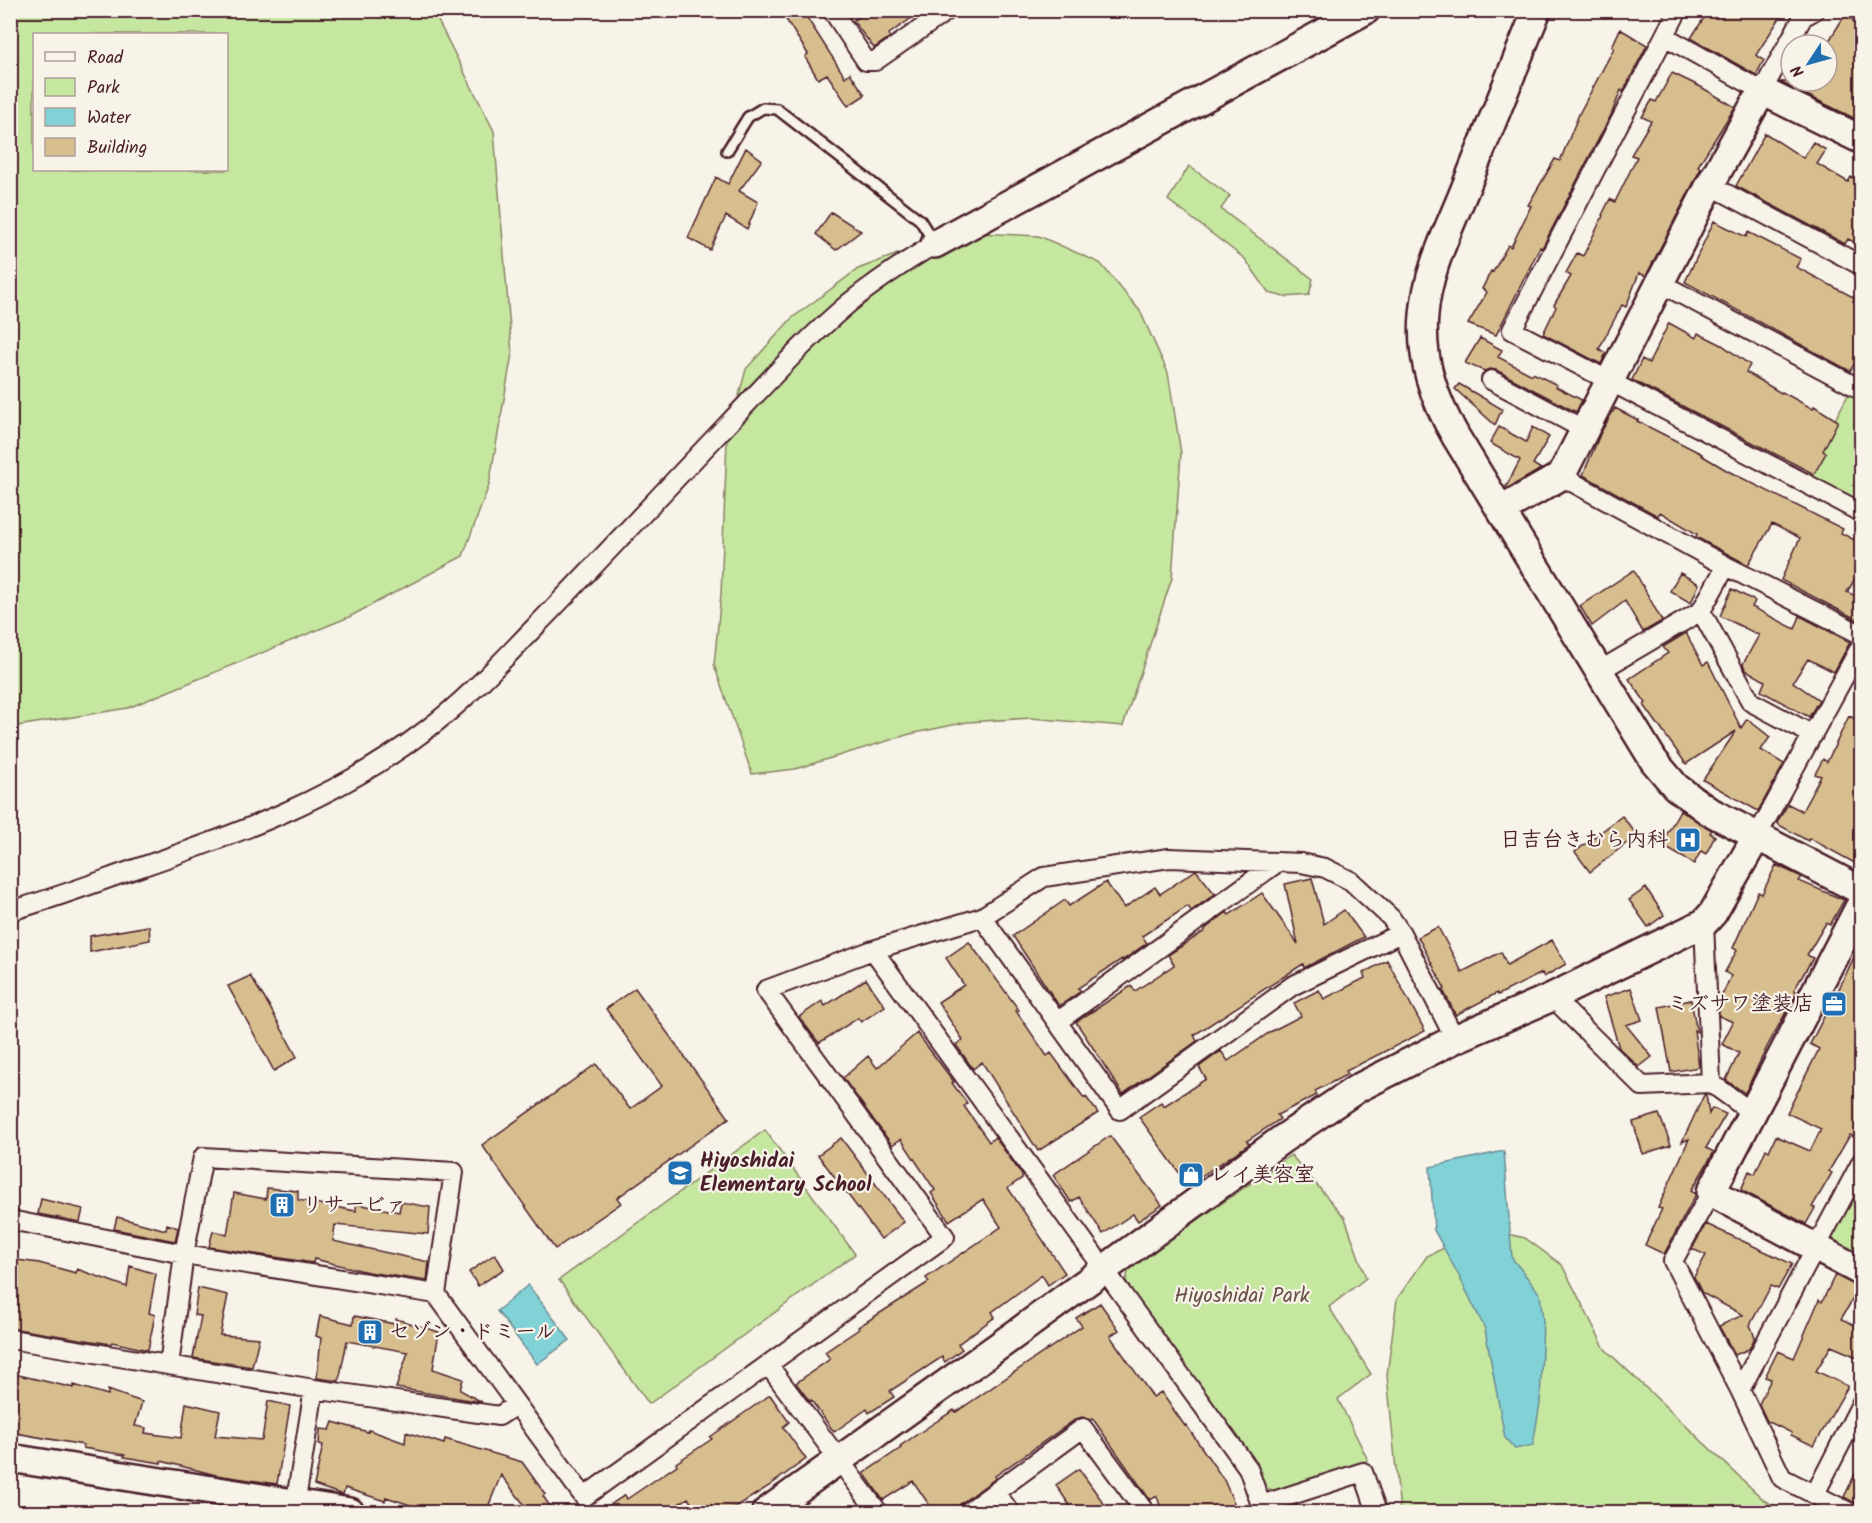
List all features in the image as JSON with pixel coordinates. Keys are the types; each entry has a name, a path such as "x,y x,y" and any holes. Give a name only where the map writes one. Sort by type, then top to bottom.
{"street":[{"path":"832,10 866,61 875,61 948,10"},
{"path":"10,911 186,852 290,811 399,750 426,730 497,667 765,385 836,315 891,271 935,244 1366,10"},
{"path":"1537,10 1445,238 1431,279 1424,316 1426,358 1434,395 1456,437 1654,761 1676,787 1707,810 1862,891"},
{"path":"1678,10 1512,330 1862,513"},
{"path":"1501,510 1561,476 1710,185 1803,17 1815,10"},
{"path":"1666,37 1762,91 1862,140"},
{"path":"1710,185 1862,266"},
{"path":"1660,283 1862,390"},
{"path":"1491,380 1585,430"},
{"path":"1561,476 1726,566 1862,635"},
{"path":"1599,671 1701,611 1726,566"},
{"path":"1701,611 1752,702 1813,735"},
{"path":"766,1512 1017,1334 1281,1140 1358,1088 1455,1039 1552,997 1704,922 1713,913 1757,836 1862,644"},
{"path":"169,1365 184,1254 203,1157 454,1172 436,1294 584,1497 769,1366 945,1237 766,990 873,950 981,917 1044,877 1169,858 1278,862 1325,868 1351,881 1391,918 1401,933 1455,1039"},
{"path":"1057,1022 1278,862"},
{"path":"1849,1512 1782,1478 1740,1390 1673,1261 1862,902"},
{"path":"981,917 1120,1110 1292,986 1401,933"},
{"path":"1704,922 1711,1083"},
{"path":"873,950 1248,1468 1263,1509 1363,1472 1377,1512"},
{"path":"1552,997 1642,1086 1711,1083 1751,1112"},
{"path":"1740,1390 1862,1161"},
{"path":"1711,1192 1862,1272"},
{"path":"10,1220 184,1254 436,1294"},
{"path":"10,1339 314,1389 499,1416 516,1405"},
{"path":"769,1366 878,1512"},
{"path":"295,1509 314,1389"},
{"path":"1815,1494 1862,1402"},
{"path":"968,1512 1083,1428 1145,1512"},
{"path":"10,1458 295,1509 350,1512"},
{"path":"995,1492 1010,1512"}],"lane":[{"path":"727,150 748,117 763,108 777,109 920,220 935,244"}],"green space":[{"path":"11,10 433,11 494,131 512,354 489,485 463,556 349,617 128,708 11,727"},
{"path":"1189,166 1230,196 1221,209 1313,279 1309,295 1285,297 1269,293 1245,259 1168,200"},
{"path":"955,232 1039,236 1100,263 1140,311 1168,373 1181,453 1172,578 1123,726 1031,718 967,722 910,734 795,769 752,774 714,665 721,594 727,440 746,369 792,318 858,269"},
{"path":"1849,393 1861,400 1861,505 1806,475"},
{"path":"765,1130 855,1254 649,1404 559,1280"},
{"name":"Hiyoshidai Park","path":"1291,1155 1345,1218 1366,1278 1329,1307 1371,1374 1338,1399 1368,1460 1277,1491 1266,1488 1261,1477 1262,1472 1125,1285 1129,1268"},
{"path":"1861,1176 1861,1261 1833,1246 1830,1234"},
{"path":"1499,1232 1525,1238 1562,1265 1605,1349 1765,1501 1788,1512 1400,1512 1387,1375 1397,1299 1427,1256 1469,1236"}],"water":[{"path":"1504,1151 1512,1258 1540,1294 1543,1321 1540,1403 1533,1445 1515,1449 1505,1438 1485,1329 1434,1230 1430,1167"},
{"path":"528,1285 570,1340 537,1364 497,1311"}],"building":[{"path":"780,10 802,10 845,77 850,73 865,95 848,106 827,74 818,79 805,57 808,54"},
{"path":"868,10 923,10 889,34 890,37 874,48 853,21"},
{"path":"1709,10 1785,10 1756,55 1764,60 1756,75 1691,38"},
{"path":"1845,15 1862,27 1862,122 1803,93 1839,93 1839,33 1834,33"},
{"path":"1620,29 1647,45 1623,92 1621,90 1611,115 1496,335 1468,324 1487,292 1482,289 1491,271 1493,272 1508,245 1511,247 1531,206 1528,205 1555,159 1560,161 1579,114 1614,48 1612,47"},
{"path":"1672,73 1735,107 1698,166 1701,168 1646,276 1639,273 1626,307 1622,305 1599,349 1606,353 1601,364 1543,334 1556,307 1554,305 1571,276 1566,273 1577,253 1583,256 1610,199 1615,202 1637,157 1631,155 1651,121 1642,117 1652,100 1656,102"},
{"path":"1765,133 1803,158 1813,142 1826,150 1817,164 1848,182 1851,177 1862,183 1862,246 1848,239 1845,244 1736,186"},
{"path":"746,148 762,160 739,191 758,202 747,229 726,216 710,250 688,238 716,177 728,184"},
{"path":"831,212 861,231 836,250 816,234"},
{"path":"1714,221 1746,237 1748,232 1801,259 1796,267 1855,298 1853,301 1862,307 1862,352 1850,371 1685,282"},
{"path":"1669,323 1696,338 1698,333 1722,345 1750,365 1746,372 1781,393 1813,409 1814,406 1838,421 1823,451 1826,453 1814,474 1632,380 1642,359 1649,363"},
{"path":"1480,338 1502,350 1498,357 1557,385 1556,387 1582,400 1576,412 1496,370 1484,371 1465,363"},
{"path":"1459,384 1502,409 1495,425 1455,389"},
{"path":"1615,408 1702,454 1728,471 1843,529 1841,533 1862,544 1862,568 1847,592 1862,599 1862,622 1781,580 1800,538 1772,524 1748,565 1696,537 1697,534 1660,512 1658,516 1583,475 1601,432"},
{"path":"1499,427 1526,442 1533,427 1549,437 1533,464 1541,469 1508,488 1506,487 1520,460 1490,443"},
{"path":"1634,570 1662,621 1643,632 1625,601 1592,626 1580,606"},
{"path":"1680,573 1699,584 1691,603 1670,591"},
{"path":"1732,589 1755,601 1752,607 1795,629 1800,616 1850,642 1834,672 1808,659 1793,682 1819,700 1809,717 1761,691 1765,681 1746,670 1743,664 1759,635 1720,616"},
{"path":"1686,633 1703,665 1708,662 1741,728 1747,719 1770,737 1761,750 1784,764 1758,811 1703,780 1736,731 1686,764 1644,705 1646,703 1629,679 1668,653 1663,647"},
{"path":"1849,716 1862,722 1862,867 1809,838 1808,841 1777,822 1788,804 1802,811 1821,776 1815,774 1823,759 1827,762"},
{"path":"1680,810 1712,830 1710,833 1715,836 1706,854 1701,851 1694,864 1661,845"},
{"path":"1622,816 1637,835 1590,872 1575,852"},
{"path":"1776,865 1802,877 1799,881 1844,900 1830,925 1826,923 1807,955 1813,958 1794,990 1797,992 1745,1093 1726,1080 1739,1053 1722,1044 1733,1022 1719,1016 1719,1002 1731,976 1725,972 1737,950 1733,948 1758,892 1762,894"},
{"path":"1196,870 1215,894 1191,911 1188,906 1142,936 1147,943 1078,988 1081,991 1059,1006 1013,936 1065,900 1069,906 1106,882 1124,908 1155,887 1160,894"},
{"path":"1312,878 1324,924 1344,910 1364,937 1304,968 1303,964 1194,1035 1197,1041 1123,1094 1076,1022 1131,986 1135,991 1174,965 1168,955 1205,931 1227,912 1229,915 1262,893 1298,944 1285,884"},
{"path":"1646,888 1664,915 1648,927 1629,900"},
{"path":"149,926 150,940 90,952 90,936"},
{"path":"1438,927 1462,972 1501,952 1507,965 1552,940 1566,964 1544,977 1542,973 1498,995 1497,993 1456,1015 1418,937"},
{"path":"1862,940 1862,1121 1854,1137 1850,1135 1829,1171 1832,1173 1812,1207 1815,1208 1806,1224 1741,1190 1749,1171 1755,1174 1766,1149 1769,1151 1776,1136 1810,1151 1821,1129 1787,1113 1819,1049 1810,1044 1827,1011 1824,1009 1834,992 1837,993"},
{"path":"969,942 1019,1010 1016,1011 1047,1056 1051,1053 1098,1113 1038,1151 982,1062 973,1069 956,1045 963,1040 938,1002 964,985 946,958"},
{"path":"1387,960 1425,1031 1346,1071 1348,1074 1315,1091 1317,1095 1277,1115 1280,1119 1247,1141 1249,1144 1188,1185 1139,1117 1161,1102 1164,1106 1206,1079 1199,1067 1221,1051 1228,1061 1270,1032 1301,1016 1294,1003 1319,990 1324,999 1365,978 1363,973"},
{"path":"250,976 297,1057 274,1071 228,986"},
{"path":"866,979 885,1006 861,1022 858,1018 819,1043 799,1017 822,1001 825,1006"},
{"path":"635,988 729,1118 617,1198 621,1203 555,1249 482,1145 596,1064 630,1109 662,1086 606,1009"},
{"path":"1631,988 1642,1020 1626,1025 1652,1057 1639,1067 1619,1048 1604,997"},
{"path":"1691,1000 1697,1032 1694,1030 1699,1067 1671,1072 1659,1007"},
{"path":"917,1033 954,1082 952,1083 967,1103 964,1106 989,1142 995,1137 1022,1175 1022,1178 1008,1188 1065,1273 1048,1285 1042,1275 992,1312 995,1317 958,1344 962,1349 945,1362 942,1357 890,1391 894,1397 869,1413 867,1409 834,1432 796,1383 830,1359 825,1352 859,1329 858,1327 929,1282 926,1278 1001,1227 983,1199 949,1221 931,1193 935,1190 901,1139 892,1145 843,1078 868,1056 877,1068"},
{"path":"1706,1094 1709,1114 1712,1108 1726,1114 1706,1148 1714,1152 1691,1191 1696,1194 1664,1254 1645,1245 1662,1209 1658,1208 1689,1139 1682,1142"},
{"path":"1659,1114 1671,1145 1643,1154 1633,1122"},
{"path":"1110,1136 1162,1205 1138,1221 1133,1214 1103,1234 1079,1197 1071,1202 1053,1175"},
{"path":"841,1138 904,1222 881,1239 818,1155"},
{"path":"267,1188 298,1191 298,1200 356,1211 356,1204 399,1212 401,1202 430,1207 428,1234 335,1225 333,1241 429,1262 427,1281 368,1272 314,1259 313,1263 209,1247 213,1231 227,1235 234,1193 266,1199"},
{"path":"41,1199 83,1209 80,1222 38,1214"},
{"path":"117,1217 166,1230 167,1224 178,1228 175,1241 114,1229"},
{"path":"1706,1224 1792,1264 1778,1289 1771,1286 1750,1325 1755,1337 1749,1349 1735,1355 1719,1326 1743,1315 1702,1293 1694,1277 1706,1255 1692,1249"},
{"path":"495,1254 504,1269 478,1286 469,1272"},
{"path":"10,1259 39,1263 76,1273 77,1269 127,1287 130,1266 156,1274 149,1313 155,1315 148,1350 112,1342 111,1344 10,1328"},
{"path":"1835,1275 1860,1287 1841,1319 1862,1328 1862,1359 1831,1346 1816,1371 1848,1386 1814,1446 1767,1421 1759,1404 1771,1379 1765,1377 1778,1351 1794,1358 1819,1300 1822,1302"},
{"path":"198,1288 228,1295 220,1335 259,1338 252,1367 193,1358 201,1316 194,1315"},
{"path":"1100,1303 1119,1330 1110,1336 1153,1397 1161,1392 1186,1425 1224,1480 1238,1512 1162,1512 1157,1496 1150,1500 1093,1419 1082,1417 995,1476 996,1478 949,1512 934,1512 913,1481 883,1500 864,1473 931,1425 954,1410 956,1412 1082,1326 1076,1318"},
{"path":"320,1316 353,1324 354,1316 395,1324 396,1319 439,1332 433,1369 463,1379 460,1390 482,1402 396,1388 408,1352 347,1341 339,1381 317,1378 321,1338 316,1336"},
{"path":"10,1373 74,1388 74,1385 108,1395 108,1390 142,1402 135,1426 146,1428 145,1433 181,1438 186,1403 220,1411 215,1436 262,1440 268,1401 290,1406 277,1484 216,1475 161,1461 161,1463 124,1457 125,1455 83,1448 83,1445 10,1432"},
{"path":"770,1395 789,1422 783,1427 806,1459 769,1486 728,1512 697,1512 688,1498 666,1512 599,1512 625,1495 627,1499 677,1465 676,1463 712,1439 710,1437"},
{"path":"333,1422 368,1432 369,1430 405,1443 406,1432 444,1444 445,1439 522,1462 545,1494 543,1496 554,1512 530,1512 501,1475 486,1512 432,1512 386,1497 385,1501 345,1488 343,1495 314,1485 323,1445 319,1444 320,1429 330,1430"},
{"path":"1862,1460 1862,1507 1844,1497"},
{"path":"1079,1469 1110,1512 1074,1512 1056,1485"}],"place":[{"name":"日吉台きむら内科","path":"1688,840"},
{"name":"ミズサワ塗装店","path":"1834,1004"},
{"name":"Hiyoshidai Elementary School","path":"680,1173"},
{"name":"レイ美容室","path":"1191,1175"},
{"name":"リサービァ","path":"282,1205"},
{"name":"セゾン・ドミール","path":"370,1332"}]}
